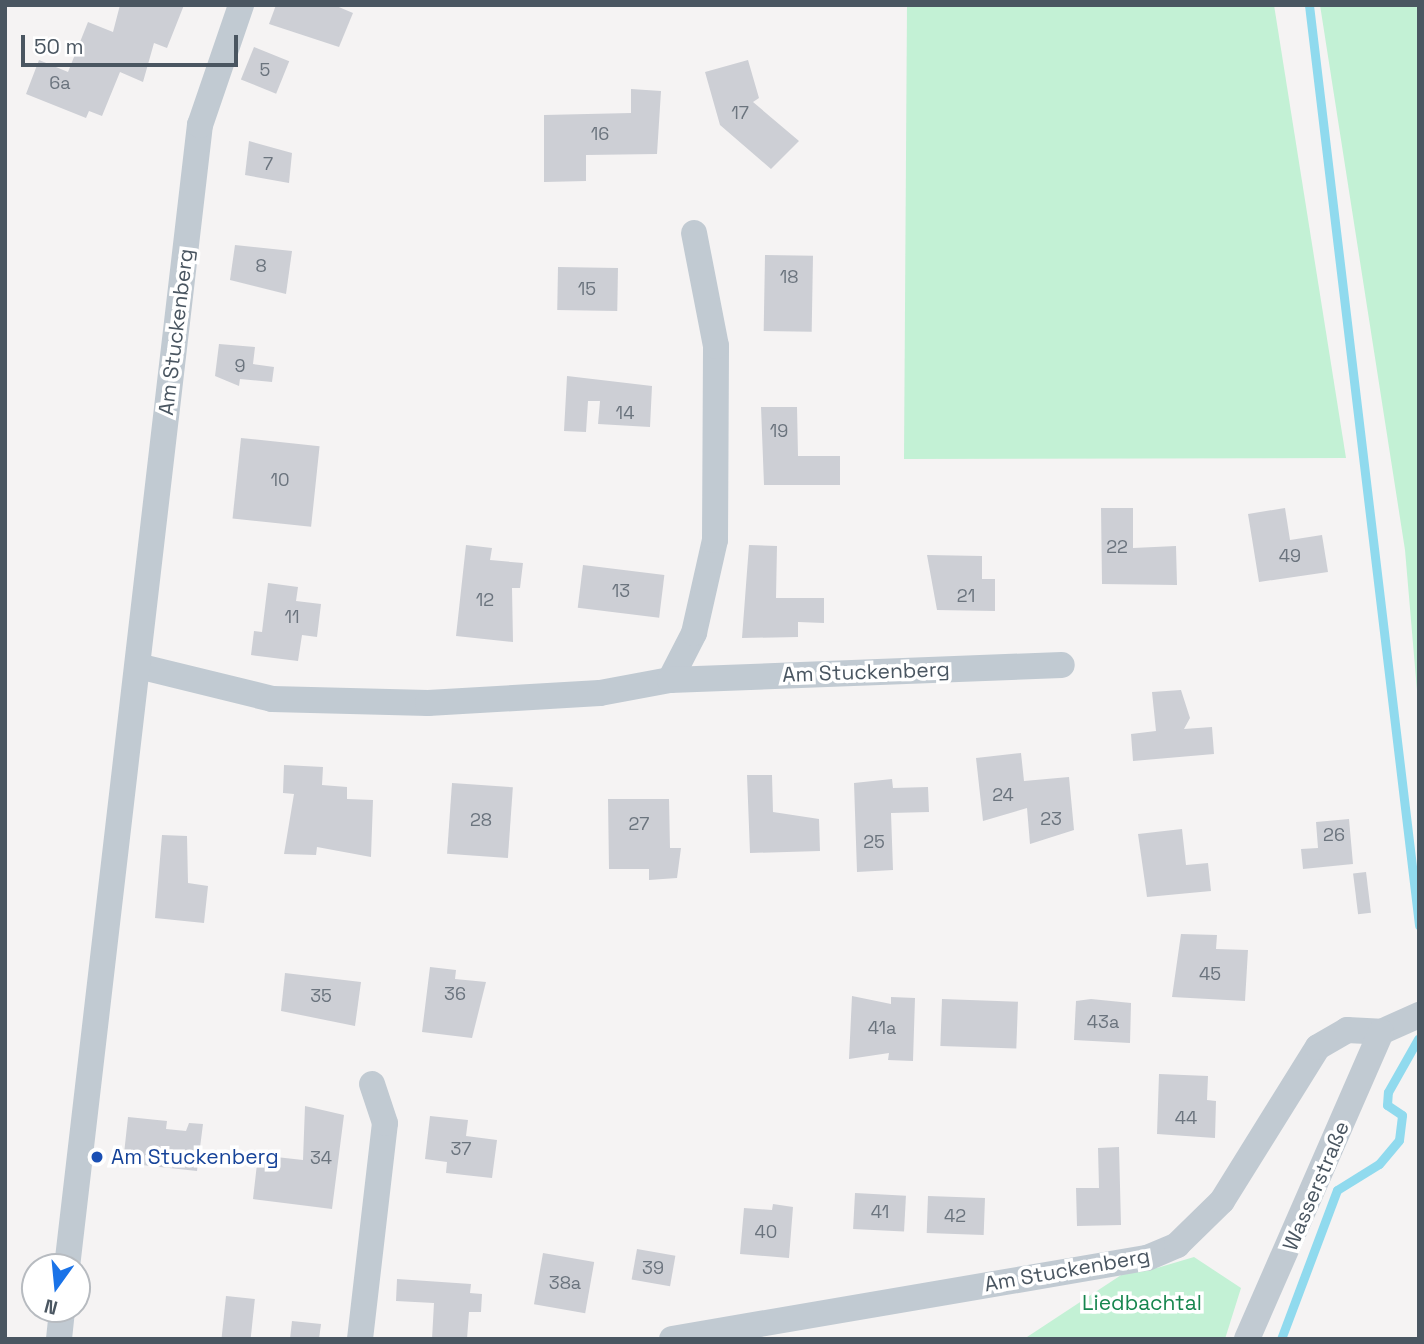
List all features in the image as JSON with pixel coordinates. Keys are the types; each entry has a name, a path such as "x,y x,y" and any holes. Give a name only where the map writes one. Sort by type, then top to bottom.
{"street":[{"name":"Am Stuckenberg","path":"69,1253 200,125 241,5"},
{"path":"670,680 694,633 715,540 716,345 694,233"},
{"name":"Am Stuckenberg","path":"138,666 272,699 428,703 600,693 670,680 1062,665"},
{"path":"1369,1030 1419,1015"},
{"name":"Am Stuckenberg","path":"672,1339 1133,1261 1167,1250 1222,1201 1318,1047 1369,1030"},
{"name":"Wasserstraße","path":"1248,1339 1369,1030"},
{"path":"360,1339 385,1123 372,1084"}],"green space":[{"path":"907,5 1274,5 1346,458 904,459"},
{"path":"1320,5 1419,5 1419,714 1405,550"},
{"name":"Liedbachtal","path":"1194,1257 1241,1288 1225,1339 1024,1339 1147,1258 1157,1268"}],"building":[{"path":"120,5 184,5 167,48 154,43 143,82 120,72 102,116 89,111 86,118 26,94 39,60 68,72 88,22 113,32"},
{"path":"276,5 334,5 353,13 339,47 269,24"},
{"path":"254,47 289,61 276,94 241,79"},
{"path":"748,60 759,98 753,102 799,141 771,169 720,125 705,72"},
{"path":"631,89 661,91 657,154 586,155 586,181 544,182 544,115 631,113"},
{"path":"249,141 292,153 289,183 245,175"},
{"path":"235,245 292,251 286,294 230,280"},
{"path":"765,255 813,256 812,332 764,331"},
{"path":"558,267 618,268 617,311 557,310"},
{"path":"219,344 255,347 253,364 274,367 272,382 240,379 239,386 215,376"},
{"path":"567,376 652,386 650,427 598,424 600,401 588,401 586,432 564,431"},
{"path":"761,407 797,407 798,456 840,456 840,485 764,485"},
{"path":"241,438 320,446 311,527 233,519"},
{"path":"1101,508 1133,508 1133,548 1176,546 1177,585 1102,584"},
{"path":"1285,508 1290,540 1322,535 1328,572 1259,582 1248,514"},
{"path":"466,545 492,548 490,560 523,563 520,588 512,588 513,642 456,636"},
{"path":"749,545 777,546 776,598 824,598 824,623 798,622 798,637 742,638"},
{"path":"927,555 982,556 982,579 995,579 995,611 937,610"},
{"path":"583,565 664,575 659,618 578,608"},
{"path":"268,583 298,587 296,601 321,604 317,637 302,635 298,661 251,655 254,631 262,632"},
{"path":"1181,690 1190,718 1184,729 1212,727 1214,754 1133,761 1131,734 1156,731 1152,692"},
{"path":"1021,753 1024,781 1069,777 1074,830 1030,844 1027,808 983,821 976,758"},
{"path":"284,765 323,767 322,785 347,787 347,799 373,800 371,857 317,847 316,855 284,854 294,794 283,793"},
{"path":"747,775 772,775 773,812 819,819 820,851 750,853"},
{"path":"892,779 893,788 928,787 929,812 891,813 893,870 857,872 854,783"},
{"path":"452,783 513,787 508,858 447,854"},
{"path":"608,799 669,799 670,848 681,848 677,878 649,880 649,869 609,869"},
{"path":"1349,819 1353,864 1303,869 1301,849 1318,848 1316,822"},
{"path":"1182,829 1186,865 1208,863 1211,891 1147,897 1138,834"},
{"path":"162,835 187,836 188,883 208,886 204,923 155,918"},
{"path":"1366,872 1371,913 1358,914 1353,874"},
{"path":"1181,934 1217,935 1216,949 1248,950 1245,1001 1172,997"},
{"path":"430,967 456,970 455,979 486,982 472,1038 422,1032"},
{"path":"285,973 361,982 355,1026 281,1011"},
{"path":"852,996 891,1004 891,997 915,998 913,1061 888,1060 889,1053 849,1059"},
{"path":"942,999 1018,1002 1016,1049 940,1046"},
{"path":"1091,999 1131,1003 1130,1043 1074,1040 1076,1001"},
{"path":"1159,1074 1208,1076 1207,1100 1216,1101 1215,1138 1157,1134"},
{"path":"305,1106 344,1115 332,1209 253,1199 258,1155 303,1160"},
{"path":"430,1116 468,1120 466,1136 497,1140 492,1178 446,1173 447,1162 425,1159"},
{"path":"128,1117 167,1121 166,1129 186,1131 189,1123 203,1124 197,1171 123,1163"},
{"path":"1119,1147 1121,1225 1077,1226 1076,1188 1099,1188 1098,1148"},
{"path":"855,1193 906,1196 904,1232 853,1229"},
{"path":"928,1196 985,1198 984,1235 927,1233"},
{"path":"773,1204 793,1207 789,1258 740,1254 744,1208 772,1210"},
{"path":"637,1249 675,1256 670,1286 632,1280"},
{"path":"543,1253 594,1262 585,1313 534,1304"},
{"path":"397,1279 471,1284 470,1293 482,1294 481,1312 469,1312 467,1339 432,1339 434,1303 396,1301"},
{"path":"226,1296 255,1299 251,1339 222,1339"},
{"path":"292,1321 321,1324 319,1339 290,1339"}],"waterway":[{"path":"1309,5 1419,925"},
{"path":"1281,1339 1337,1190 1379,1164 1399,1140 1402,1115 1387,1105 1388,1092 1418,1039"}],"place":[{"name":"Am Stuckenberg","path":"97,1157"}]}
